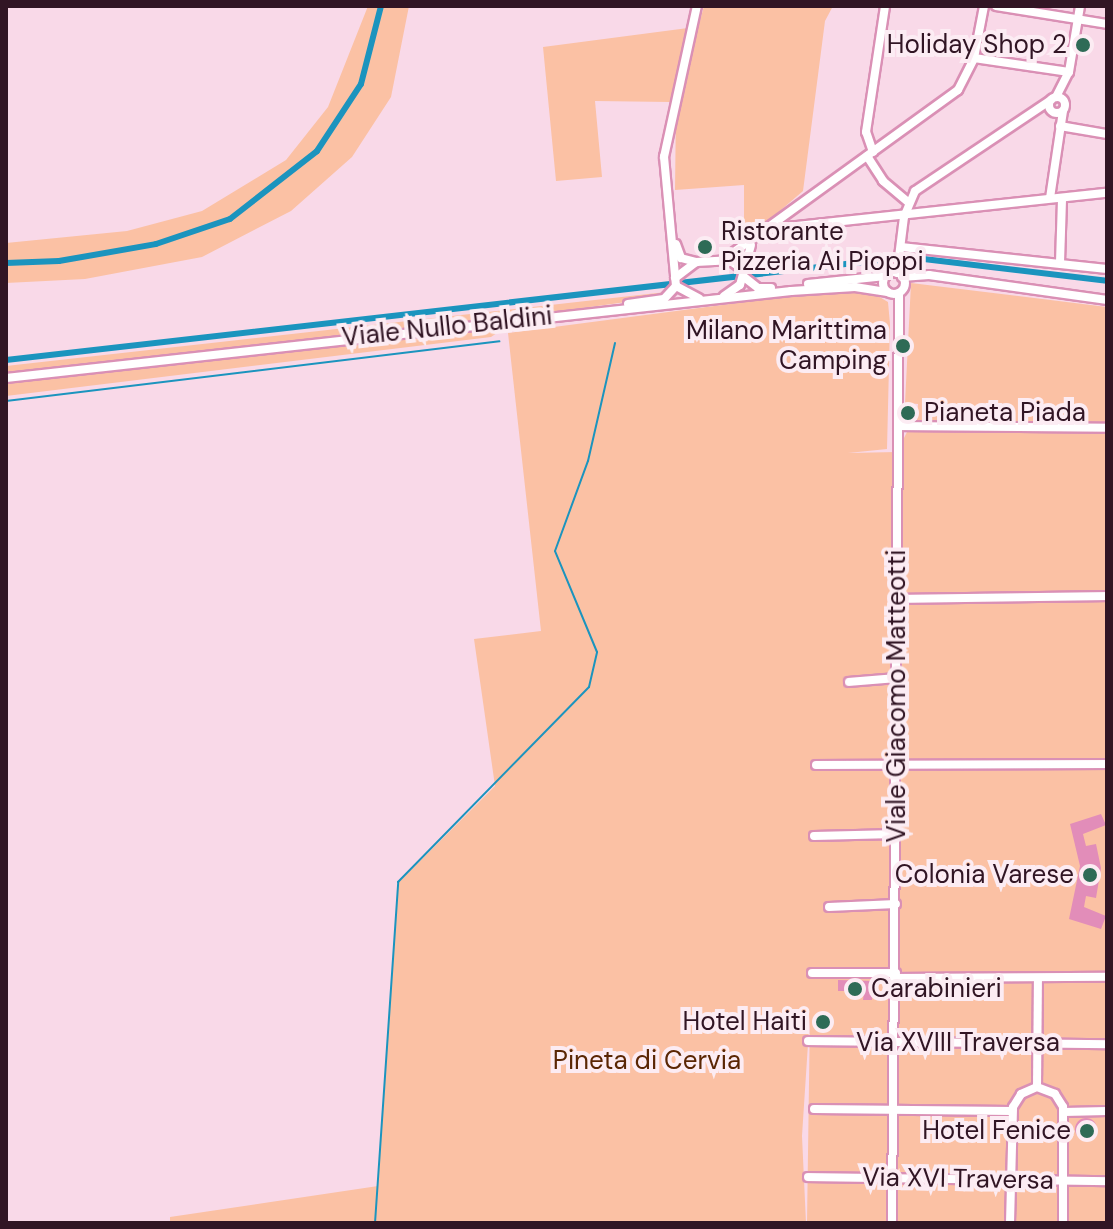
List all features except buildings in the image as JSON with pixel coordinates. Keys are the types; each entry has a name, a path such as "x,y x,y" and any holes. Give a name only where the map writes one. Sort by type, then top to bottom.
{"street":[{"path":"697,6 665,143 676,282 690,296 713,299 737,288 752,244"},
{"path":"885,6 866,132 870,154 883,181 908,202"},
{"path":"665,143 677,252 696,262 723,260 752,244 799,205 958,90 974,58 984,6"},
{"path":"996,6 1024,8 1107,24"},
{"path":"1050,198 1080,6"},
{"path":"974,58 1067,75"},
{"path":"893,293 900,271 904,217 908,202 919,186 1052,102 1067,75"},
{"path":"1052,102 1064,107"},
{"path":"1052,102 1064,107"},
{"path":"1060,126 1107,134"},
{"path":"919,186 917,201 930,212"},
{"path":"767,229 904,217 1107,193"},
{"path":"1060,263 1062,198"},
{"path":"799,205 796,218 808,224"},
{"path":"901,248 1107,269"},
{"path":"723,260 767,288 886,276 900,271 1107,300"},
{"path":"572,313 664,299 696,262"},
{"path":"886,276 893,293"},
{"name":"Viale Nullo Baldini","path":"6,378 713,299 835,288 893,293"},
{"name":"Viale Giacomo Matteotti","path":"892,1223 896,1042 898,426 898,312 893,293"},
{"path":"898,426 1107,428"},
{"path":"897,599 1107,596"},
{"path":"849,682 896,678"},
{"path":"816,765 1107,764"},
{"path":"814,836 896,834"},
{"path":"829,907 896,904"},
{"path":"812,973 1107,977"},
{"path":"1037,1087 1038,978"},
{"name":"Via XVIII Traversa","path":"808,1041 1107,1044"},
{"path":"1010,1223 1012,1111 1017,1097 1037,1087 1055,1094 1064,1112 1063,1223"},
{"path":"814,1109 1012,1111"},
{"path":"1064,1112 1107,1111"},
{"name":"Via XVI Traversa","path":"808,1177 1107,1181"}],"green space":[{"path":"368,6 409,6 391,97 352,157 291,211 202,257 85,279 6,283 6,243 127,231 202,211 286,160 328,107"},
{"path":"704,6 833,6 825,21 803,191 753,234 744,232 744,185 675,190 676,108"},
{"path":"688,28 670,102 595,101 602,177 556,181 543,47"},
{"path":"911,283 1107,307 1107,422 917,420 918,404 905,403"},
{"name":"Pineta di Cervia","path":"843,289 871,292 888,302 890,324 887,449 848,453 897,452 908,430 1107,432 1107,1223 807,1223 810,1013 802,1136 806,1223 170,1223 170,1217 378,1186 398,883 495,786 474,639 541,631 508,333"},
{"path":"666,292 662,297 583,308 6,375 6,366"},
{"path":"507,326 491,337 6,396 6,381"}],"waterway":[{"path":"6,263 59,261 156,244 230,219 317,151 361,84 381,6"},
{"path":"6,360 907,257 1107,281"},
{"path":"6,401 499,341"},
{"path":"375,1223 398,882 589,687 597,652 555,551 588,461 615,343"}],"place":[{"name":"Holiday Shop 2","path":"1083,45"},
{"name":"Ristorante Pizzeria Ai Pioppi","path":"705,247"},
{"name":"Milano Marittima Camping","path":"903,346"},
{"name":"Pianeta Piada","path":"908,413"},
{"name":"Colonia Varese","path":"1090,875"},
{"name":"Carabinieri","path":"855,989"},
{"name":"Hotel Haiti","path":"823,1022"},
{"name":"Hotel Fenice","path":"1087,1131"}]}
